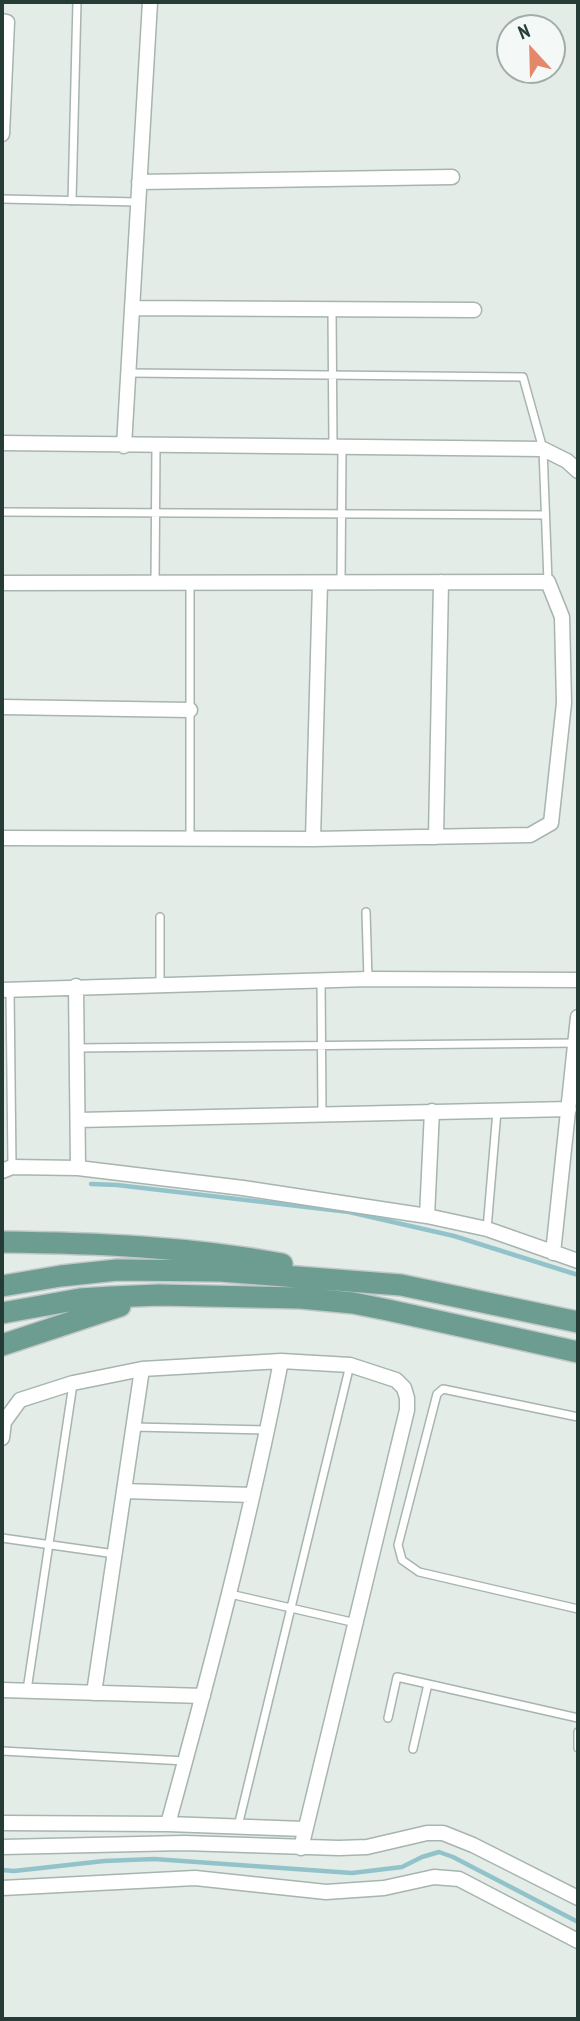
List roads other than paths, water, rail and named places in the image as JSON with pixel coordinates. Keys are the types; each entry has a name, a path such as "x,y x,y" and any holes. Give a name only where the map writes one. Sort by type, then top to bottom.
{"main road":[{"path":"2,1241 94,1243 226,1254 401,1285 578,1322"},
{"path":"2,1286 61,1276 141,1269 220,1271 401,1285"},
{"path":"2,1345 92,1313 159,1295"},
{"path":"2,1313 80,1299 159,1295 300,1298 354,1303 578,1352"}],"street":[{"path":"124,446 150,2"},
{"path":"2,21 7,22 2,134"},
{"path":"139,182 452,177"},
{"path":"132,308 474,310"},
{"path":"2,443 543,449 567,461 578,471"},
{"path":"436,836 441,582"},
{"path":"2,583 548,582 562,617 564,703 551,823 530,835 313,839 2,838"},
{"path":"313,839 320,583"},
{"path":"2,707 190,710"},
{"path":"6,990 368,979 578,980"},
{"path":"76,986 78,1168"},
{"path":"554,1253 571,1119 578,1017"},
{"path":"78,1120 497,1110 571,1119"},
{"path":"427,1216 432,1111"},
{"path":"7,1169 78,1168 243,1188 427,1216 487,1229 578,1261"},
{"path":"168,1824 229,1594 268,1430 281,1361"},
{"path":"2,1438 4,1422 20,1400 73,1383 142,1368 281,1361 350,1365 396,1380 404,1388 407,1410 300,1848"},
{"path":"94,1693 142,1368"},
{"path":"124,1491 252,1495"},
{"path":"2,1690 203,1696"},
{"path":"2,1823 168,1824 304,1829"},
{"path":"2,1847 184,1843 300,1848 367,1847 427,1833 443,1833 473,1844 578,1898"},
{"path":"2,1888 195,1878 326,1892 384,1888 434,1877 459,1879 578,1941"}],"lane":[{"path":"72,201 77,2"},
{"path":"2,199 138,202"},
{"path":"332,309 341,513 341,583"},
{"path":"128,373 523,377 543,449 548,582"},
{"path":"155,583 156,446"},
{"path":"2,512 545,514"},
{"path":"190,583 190,838"},
{"path":"366,912 368,979"},
{"path":"160,917 160,984"},
{"path":"321,981 322,1113"},
{"path":"6,990 7,1169"},
{"path":"77,1048 576,1042"},
{"path":"487,1229 497,1110"},
{"path":"238,1826 350,1365"},
{"path":"27,1691 73,1383"},
{"path":"578,1417 443,1389 437,1394 398,1545 402,1560 419,1572 578,1609"},
{"path":"133,1427 268,1430"},
{"path":"2,1538 115,1554"},
{"path":"229,1594 356,1623"},
{"path":"388,1718 397,1677 578,1718"},
{"path":"413,1749 428,1684"},
{"path":"578,1732 578,1748"},
{"path":"2,1751 185,1761"}],"waterway":[{"path":"91,1184 349,1212 454,1236 578,1275"},
{"path":"2,1870 154,1859 352,1873 402,1867 439,1852 578,1922"}]}
